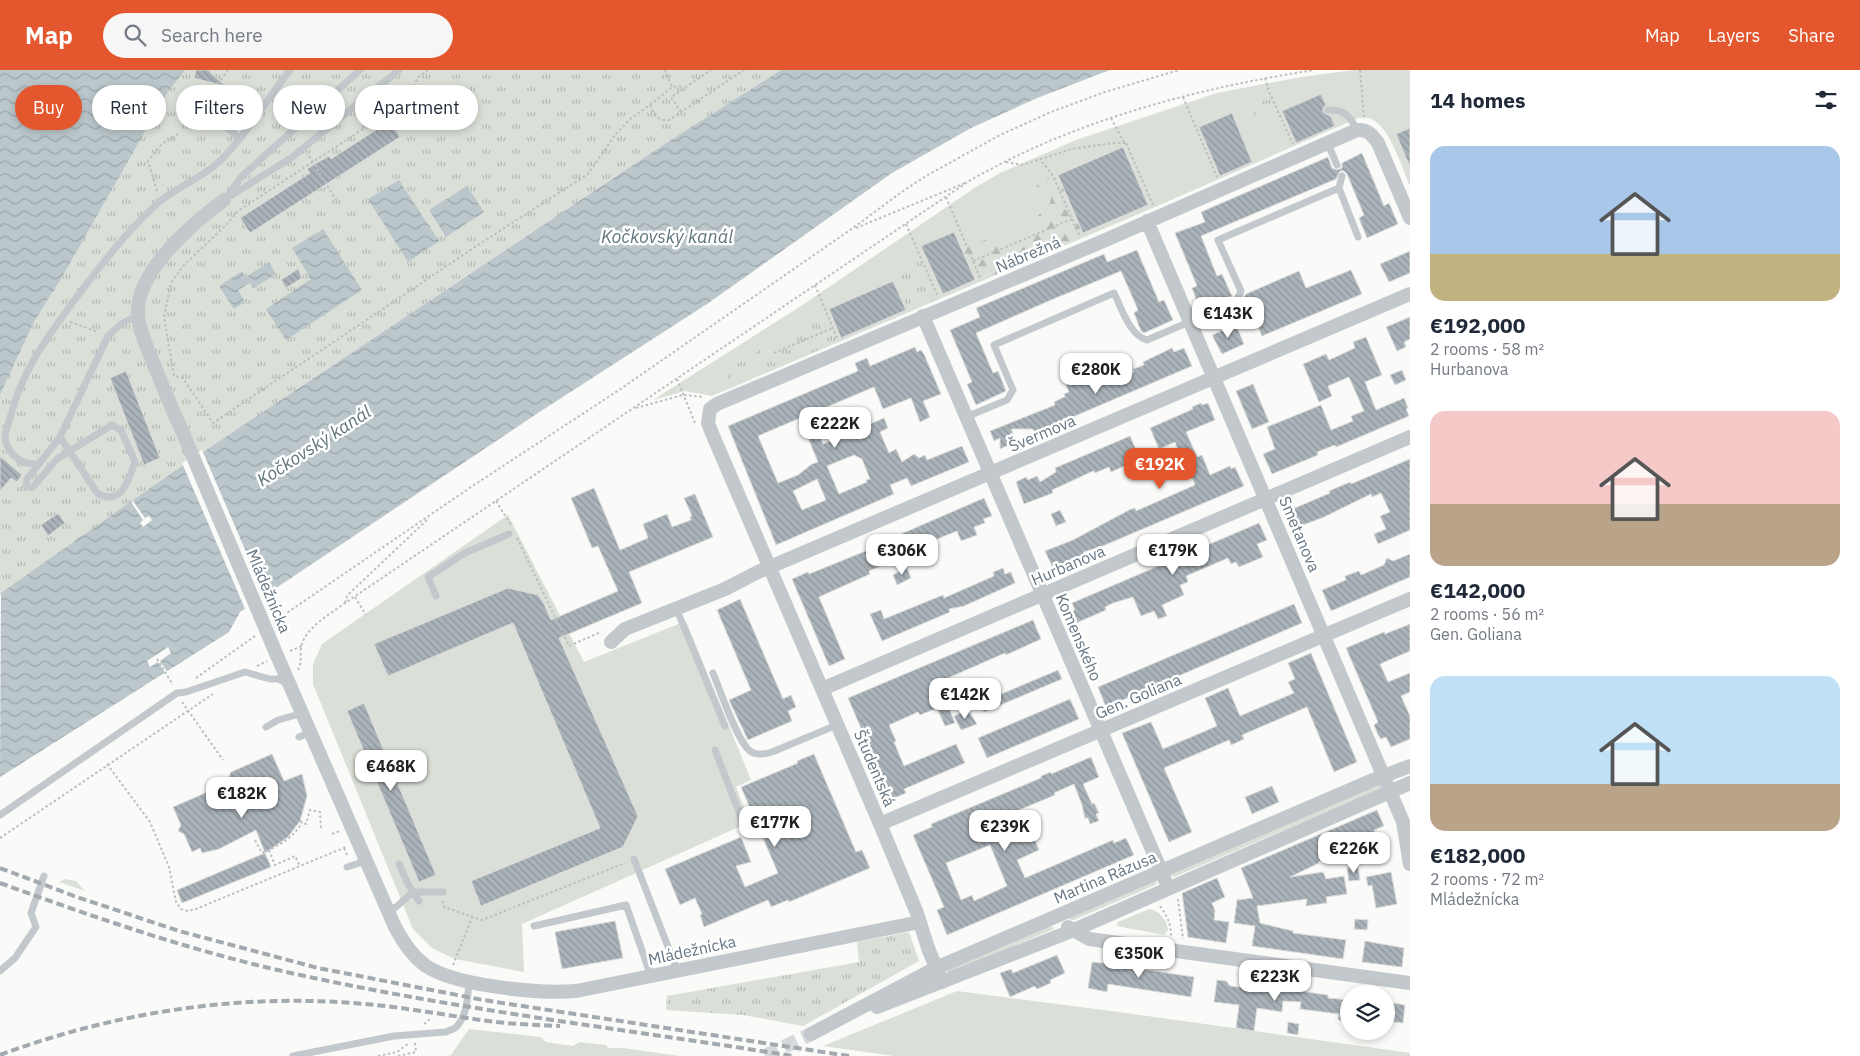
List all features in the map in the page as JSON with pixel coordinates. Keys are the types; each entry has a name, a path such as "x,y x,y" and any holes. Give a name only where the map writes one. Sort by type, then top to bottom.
{"street":[{"name":"Nábrežná","path":"708,415 710,409 716,404 1101,242 1151,215 1327,142 1361,130"},
{"path":"1361,130 1370,133 1378,143 1410,218"},
{"name":"Mládežnícka","path":"224,200 190,229 148,276 141,293 138,315 142,335 303,713 305,734 401,938 416,958 437,972 469,981 541,992 576,991 920,922"},
{"name":"Smetanova","path":"1151,215 1191,321 1403,822 1410,864"},
{"name":"Švermova","path":"771,568 1410,294"},
{"name":"Komenského","path":"923,316 1161,872 1173,890"},
{"name":"Študentská","path":"708,415 711,431 880,824 942,982"},
{"name":"Hurbanova","path":"822,689 1410,437"},
{"path":"608,636 725,589 752,575 771,568"},
{"name":"Gen. Goliana","path":"880,824 1410,599"},
{"name":"Martina Rázusa","path":"1410,766 936,968 814,1032 1173,890 1410,783"},
{"path":"1049,920 1074,930 1088,939 1410,983"}],"lane":[{"path":"38,464 30,465 15,457 3,437 13,404 28,367 39,348 110,252 160,201 219,162 239,139 290,70"},
{"path":"224,200 242,176 360,70"},
{"path":"224,200 290,158 399,70"},
{"path":"1328,110 1339,109 1348,115 1361,130"},
{"path":"231,130 239,139"},
{"path":"1327,142 1337,165"},
{"path":"1342,176 1339,188 1358,237"},
{"path":"966,417 1007,400 1013,390 994,345 1114,293 1134,333 1141,339 1146,340 1236,302 1241,291 1218,240 1339,188"},
{"path":"60,437 68,451 98,494 105,497 115,496 126,486 135,462 121,430 112,425 68,451 57,459 32,488 26,486 26,479 60,437 108,336 121,324 138,315"},
{"path":"436,596 428,577 465,553 509,534"},
{"path":"676,608 725,726"},
{"path":"0,814 177,694 245,672 270,679 278,679 291,685"},
{"path":"713,673 742,743 751,752 762,755 772,752 838,725"},
{"path":"266,727 278,720 303,713"},
{"path":"715,750 743,822"},
{"path":"634,859 677,970"},
{"path":"348,864 366,861"},
{"path":"400,864 419,902"},
{"path":"0,971 15,958 36,927 31,913 44,876"},
{"path":"388,911 396,907 413,892 440,892"},
{"path":"534,926 626,905 651,976"},
{"path":"292,1056 394,1036 446,1032 458,1026 464,1012 469,981"}],"path":[{"path":"217,85 228,70"},
{"path":"428,70 417,78 414,87 376,112 363,129 238,211 184,265 171,283 164,317 174,376 183,378 213,423 409,291 588,174 615,135 630,119 672,87 680,86 682,90"},
{"path":"665,70 672,87"},
{"path":"681,112 671,97 711,70"},
{"path":"650,105 657,118 668,120 744,70"},
{"path":"274,622 619,390 853,228 903,190 1000,136 1051,112 1105,92 1179,70"},
{"path":"853,228 969,181 1005,162 1067,134 1111,118 1183,96 1265,78 1314,70"},
{"path":"1360,70 1361,130"},
{"path":"1265,78 1269,92 1295,149"},
{"path":"1183,96 1218,182"},
{"path":"1111,118 1123,141 1126,143 1151,215"},
{"path":"160,201 148,161 162,144 180,133"},
{"path":"1005,162 1022,164 1072,149 1113,142 1126,143"},
{"path":"1040,159 1053,176 1081,240"},
{"path":"313,165 338,203"},
{"path":"296,672 300,666 302,646 307,635 345,603 969,181"},
{"path":"946,197 983,282"},
{"path":"973,261 1072,219"},
{"path":"906,224 940,301"},
{"path":"815,285 840,344"},
{"path":"61,318 108,336"},
{"path":"774,353 832,328"},
{"path":"676,379 697,426"},
{"path":"633,408 683,395 711,398"},
{"path":"496,501 508,518 569,646 608,636"},
{"path":"345,603 347,596 433,514"},
{"path":"354,597 366,615"},
{"path":"192,680 259,634"},
{"path":"254,668 278,655 302,646"},
{"path":"157,659 167,673 177,694"},
{"path":"0,838 212,694"},
{"path":"188,711 223,760"},
{"path":"107,764 150,822 169,867 176,902 181,909 188,911 338,850"},
{"path":"255,840 262,853 282,844 301,822 306,824 310,810 320,812 321,830"},
{"path":"332,834 342,830"},
{"path":"156,847 160,845"},
{"path":"344,848 348,864"},
{"path":"269,850 275,865 296,856 300,866"},
{"path":"440,892 444,907 482,920 634,859"},
{"path":"1173,890 1183,941"},
{"path":"1157,902 1168,916 1171,926 1171,939"},
{"path":"452,967 472,917"},
{"path":"378,1056 398,1052 404,1049 410,1041"},
{"path":"398,1052 397,1056 416,1052"}],"green space":[{"path":"185,70 781,70 666,143 173,472 0,595 0,395 34,322 61,279 146,130 166,130 166,95"},
{"path":"1354,70 1410,70 1410,186 1391,141 1385,132 1371,119 1358,118 1162,204 712,396 685,391 653,400 801,306 976,187 1000,173 1076,140 1217,93 1301,77"},
{"path":"1271,98 1275,109 1255,117 1251,106"},
{"path":"1033,173 1046,176 1064,190 1084,237 976,283 961,247 993,238 1011,243 1024,233 1037,228 1037,217 1050,203 1052,193 1030,183"},
{"path":"918,254 938,299 909,312 892,269"},
{"path":"824,312 837,342 798,359 795,353 786,357 789,363 761,375 758,369 750,373 752,379 733,387 725,371"},
{"path":"508,515 584,662 686,621 751,780 736,787 750,822 522,924 524,972 455,959 432,948 413,929 313,684 313,664 322,644"},
{"path":"1378,783 1381,786 1380,789 1174,877 1170,874"},
{"path":"64,879 76,881 85,891 59,882"},
{"path":"1156,879 1157,883 1155,885 1074,920 1067,919"},
{"path":"1149,909 1159,913 1164,919 1168,930 1164,935 1117,926 1118,922"},
{"path":"1044,926 1053,927 1054,929 950,973 946,970"},
{"path":"909,932 919,961 803,1026 743,1015 666,1010 667,996 859,962 857,942"},
{"path":"957,991 1410,1053 1410,1056 894,1056 823,1046"},
{"path":"469,1029 541,1037 546,1042 573,1046 579,1042 606,1045 608,1048 623,1048 680,1056 447,1056 451,1055"}],"water":[{"path":"0,70 185,70 166,95 166,85 92,85 92,130 146,130 61,279 34,322 0,395"},
{"name":"Kočkovský kanál","path":"781,70 1110,70 1037,98 971,128 892,173 707,304 541,411 240,612 229,632 0,777 1,593 173,472 666,143"},
{"path":"399,180 439,241 408,262 368,199"},
{"path":"467,186 484,212 446,237 429,210"},
{"path":"323,229 362,290 286,340 266,309 311,279 292,248"},
{"path":"269,262 276,274 253,289 250,283 238,290 245,302 234,309 219,286 242,271 246,277"}],"pier":[{"path":"202,450 266,598 246,611 182,463"},
{"path":"133,501 145,518 149,516 152,520 143,527 140,523 143,520 131,502"},
{"path":"168,647 171,653 160,661 168,673 166,674 158,662 150,667 147,661"}],"building":[{"path":"196,70 208,70 224,85 221,85 194,78"},
{"path":"1321,94 1326,105 1323,108 1323,112 1331,117 1335,126 1296,143 1282,111"},
{"path":"1232,113 1252,162 1220,176 1199,127"},
{"path":"1410,128 1410,167 1396,134"},
{"path":"376,130 396,130 400,137 250,233 240,218 310,173 307,169 313,165 329,156 331,159"},
{"path":"1123,147 1148,205 1083,233 1058,175"},
{"path":"1362,153 1384,206 1389,203 1398,224 1367,238 1359,218 1364,215 1347,174 1344,171 1340,171 1336,179 1201,236 1217,276 1222,274 1232,296 1200,309 1192,288 1197,286 1175,233 1205,222 1201,212 1328,157 1332,168 1337,170 1342,168 1342,163"},
{"path":"954,232 975,280 943,294 921,246"},
{"path":"1137,250 1159,302 1164,300 1173,320 1144,333 1141,331 1134,313 1138,310 1121,271 1051,300 976,333 993,373 998,371 1006,391 976,405 967,384 972,382 950,330 980,317 976,308 1104,254 1107,262"},
{"path":"1410,251 1410,273 1389,282 1380,264"},
{"path":"298,269 302,278 286,288 281,280"},
{"path":"1351,270 1362,294 1262,336 1255,320 1239,327 1232,310 1240,305 1246,294 1299,271 1306,288"},
{"path":"893,281 906,310 841,338 829,309"},
{"path":"1410,317 1410,339 1404,342 1406,347 1397,351 1386,327"},
{"path":"1236,325 1244,344 1222,354 1212,335"},
{"path":"1366,337 1382,375 1365,382 1376,410 1404,398 1409,416 1336,447 1335,445 1317,452 1318,455 1272,474 1263,454 1275,449 1267,427 1321,405 1331,430 1353,421 1351,416 1364,411 1349,377 1328,386 1332,396 1319,402 1303,364 1326,354 1329,360 1355,348 1353,342"},
{"path":"915,347 917,352 921,350 941,394 923,401 930,417 920,422 911,398 883,409 874,387 810,414 823,444 884,418 888,428 880,432 889,453 896,449 902,462 914,454 919,458 925,455 927,460 962,446 969,462 911,486 907,478 890,485 894,494 776,545 728,426 858,371 855,363 867,358 870,366","holes":["800,418 818,462 812,464 798,475 778,483 758,436","854,455 862,459 870,479 839,494 827,466","817,479 826,500 802,510 793,491"]},
{"path":"1172,348 1174,352 1184,348 1192,366 1035,433 1033,429 1011,429 1017,441 1000,449 1000,438 994,441 990,431 1055,405 1054,402 1065,397 1064,394 1069,392 1066,385 1088,376 1093,389 1134,372 1133,369 1144,365 1143,362"},
{"path":"1402,370 1406,380 1395,385 1390,375"},
{"path":"126,371 160,458 144,465 110,378"},
{"path":"1253,384 1269,422 1252,429 1236,391"},
{"path":"1201,403 1202,405 1208,403 1215,420 1186,432 1197,457 1202,455 1210,475 1230,466 1231,469 1235,467 1244,486 1098,548 1083,552 1084,554 1053,568 1045,551 1073,540 1129,510 1135,508 1136,511 1195,485 1183,454 1180,455 1175,442 1159,449 1150,428 1193,409 1192,407"},
{"path":"1130,436 1140,459 1111,472 1109,467 1095,473 1094,471 1091,472 1052,490 1053,493 1024,504 1016,482 1026,477 1028,480 1037,476 1040,482 1056,472 1055,468"},
{"path":"0,456 22,475 17,482 11,478 0,491"},
{"path":"1410,459 1410,530 1378,544 1374,534 1386,529 1380,516 1390,512 1381,493 1372,497 1371,494 1324,517 1295,528 1288,511 1350,482 1351,484"},
{"path":"1152,462 1157,472 1147,477 1142,467"},
{"path":"594,488 620,550 648,538 643,524 667,514 672,527 691,520 690,517 692,516 684,498 695,494 713,537 629,572 642,603 559,638 638,816 623,847 481,906 471,881 600,828 513,623 388,676 374,644 508,588 538,595 551,620 618,591 598,546 592,548 571,498"},
{"path":"984,498 992,516 983,519 985,523 974,527 977,535 961,541 957,531 930,542 929,539 907,550 901,534"},
{"path":"1060,510 1066,522 1056,526 1051,514"},
{"path":"57,514 65,523 48,536 41,525"},
{"path":"1259,523 1267,540 1257,544 1263,557 1239,567 1236,562 1231,564 1228,558 1186,576 1188,582 1180,585 1184,595 1162,605 1167,616 1158,619 1154,611 1141,616 1133,597 1113,603 1105,607 1106,610 1076,623 1071,611 1075,610 1072,603"},
{"path":"883,544 890,562 869,571 870,574 819,597 845,659 829,666 792,579"},
{"path":"1410,554 1410,577 1331,611 1322,590 1346,580 1345,576 1359,571 1361,575 1384,565 1387,558 1393,561"},
{"path":"907,568 911,578 897,585 893,575"},
{"path":"1003,568 1005,574 1011,572 1015,583 964,606 949,609 950,612 882,641 870,614 881,610 884,619 943,595 944,598 994,576 993,572"},
{"path":"740,599 783,699 791,695 796,707 788,711 792,721 748,740 729,700 751,690 717,610"},
{"path":"1294,604 1302,623 1106,707 1098,687"},
{"path":"1033,620 1041,639 948,678 953,690 943,694 955,723 945,726 937,708 920,715 918,712 889,725 904,766 956,744 965,763 904,789 906,793 887,801 862,742 866,740 848,698"},
{"path":"1410,624 1410,651 1380,664 1388,682 1410,673 1410,692 1401,696 1410,716 1410,739 1391,747 1386,737 1381,739 1378,735 1374,725 1378,722 1346,648 1384,632 1385,634"},
{"path":"1311,653 1357,762 1334,772 1307,707 1242,735 1244,739 1231,745 1229,740 1164,768 1192,832 1169,842 1122,733 1151,722 1163,749 1217,726 1205,698 1228,688 1240,716 1294,693 1288,682 1295,679 1288,663"},
{"path":"1058,670 1062,679 984,712 980,703"},
{"path":"1070,699 1079,719 987,758 978,738"},
{"path":"364,703 436,875 419,882 347,711"},
{"path":"968,710 977,724 961,730 954,716"},
{"path":"272,754 284,781 302,774 307,796 300,821 288,837 265,853 256,830 219,849 202,853 200,848 192,852 184,834 178,831 181,825 173,807 226,784 231,772"},
{"path":"814,754 856,852 862,850 870,868 789,902 788,900 771,907 768,900 704,927 700,915 702,914 695,898 680,905 665,869 741,837 751,862 736,866 745,887 778,873 741,787 798,763 797,761"},
{"path":"1091,757 1099,777 1083,784 1092,804 1094,803 1099,813 1096,814 1099,821 1090,824 1088,818 1085,818 1074,784 1054,793 1055,795 1000,818 1009,841 1020,836 1022,841 1033,836 1039,850 1017,860 1025,878 1113,840 1114,843 1126,838 1134,855 947,935 937,910 944,907 913,835 932,827 931,824 1041,778 1041,776 1051,772 1051,774","holes":["990,845 1007,886 974,901 972,895 961,900 946,863"]},
{"path":"1272,786 1279,802 1252,814 1245,797"},
{"path":"1377,810 1384,826 1343,846 1345,851 1318,862 1290,877 1323,872 1326,879 1344,876 1347,894 1326,897 1327,903 1306,906 1307,899 1257,906 1260,923 1293,931 1293,933 1346,940 1343,959 1252,946 1255,926 1234,923 1237,900 1253,898 1241,868"},
{"path":"265,853 271,867 182,903 177,890"},
{"path":"1358,867 1360,880 1349,881 1347,868"},
{"path":"1391,872 1397,904 1376,908 1372,885 1368,886 1366,877"},
{"path":"1217,878 1225,897 1212,903 1215,911 1214,920 1229,922 1226,943 1188,937 1182,893"},
{"path":"1355,919 1368,920 1367,930 1354,929"},
{"path":"615,921 623,958 562,969 555,932"},
{"path":"1365,941 1404,948 1402,967 1362,962"},
{"path":"1057,955 1065,973 1050,980 1051,983 1037,989 1035,986 1010,997 1000,973 1011,969 1013,973"},
{"path":"1092,962 1135,966 1134,968 1194,977 1191,997 1108,984 1107,992 1088,988"},
{"path":"1217,980 1226,981 1230,986 1255,989 1256,985 1328,995 1328,998 1340,999 1340,1020 1338,1019 1339,1014 1300,1009 1301,1002 1283,1001 1282,1012 1257,1008 1254,1031 1236,1028 1239,1005 1214,1002"},
{"path":"1395,1003 1405,1005 1403,1023 1395,1022"},
{"path":"1288,1022 1299,1024 1298,1035 1287,1033"}],"tunnel":[{"path":"765,1056 811,1034"}],"railway":[{"path":"0,868 74,896 179,931 318,968 483,1000 849,1056"},
{"path":"0,883 133,929 269,968 399,995 464,1006 793,1056"},
{"path":"0,1055 43,1040 130,1018 218,1004 263,1001 353,1003 501,1022 560,1026"}]}
